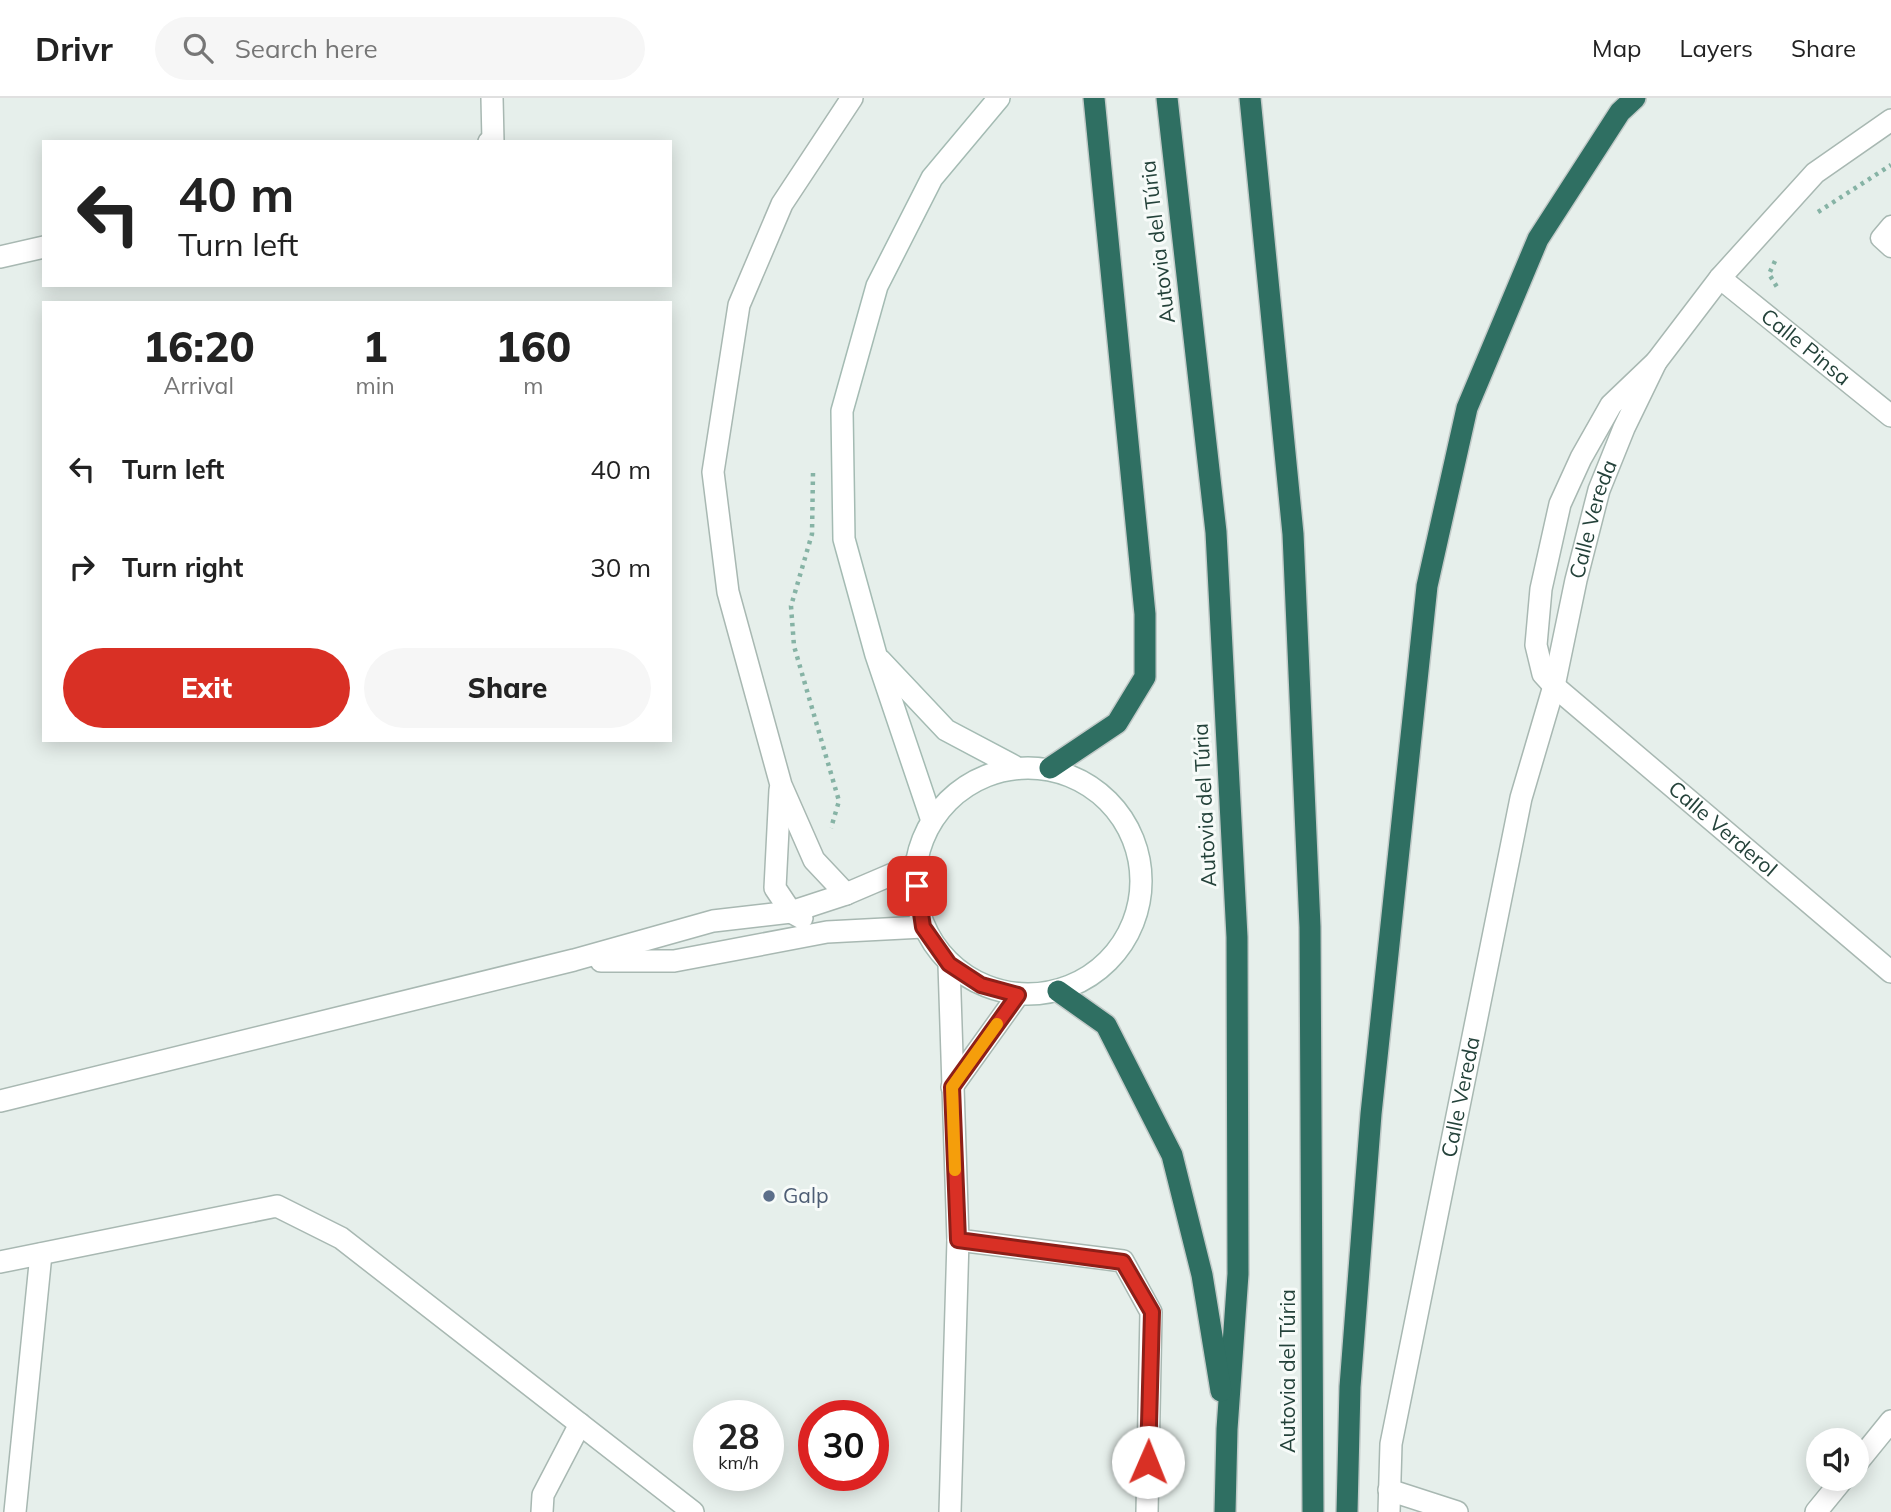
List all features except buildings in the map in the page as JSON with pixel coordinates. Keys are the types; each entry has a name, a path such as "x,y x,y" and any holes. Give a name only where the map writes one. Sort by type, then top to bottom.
{"highway":[{"path":"1050,768 1117,723 1145,677 1145,614 1094,98"},
{"name":"Autovia del Túria","path":"1167,98 1216,532 1237,937 1238,1274 1227,1429 1225,1512"},
{"name":"Autovia del Túria","path":"1250,98 1293,534 1310,927 1313,1512"},
{"path":"1347,1512 1350,1387 1371,1114 1427,586 1467,408 1538,239 1620,112 1635,98"},
{"path":"1058,991 1106,1026 1172,1155 1202,1275 1227,1429"}],"street":[{"path":"492,98 493,140"},
{"path":"846,894 814,860 781,785 729,592 713,472 739,305 782,204 852,98"},
{"path":"931,817 876,655 844,539 842,411 877,286 932,178 999,98"},
{"name":"Calle Vereda","path":"1554,686 1543,674 1536,645 1541,589 1560,504 1581,458 1611,405 1656,362 1720,278 1815,173 1891,120"},
{"path":"0,257 42,247"},
{"name":"Calle Pinsa","path":"1720,278 1891,416"},
{"name":"Calle Vereda","path":"1389,1512 1391,1444 1518,811 1554,686 1576,580 1599,491 1624,428 1656,362"},
{"path":"876,655 946,730 1014,766"},
{"name":"Calle Verderol","path":"1554,686 1891,972"},
{"path":"1014,766 1050,768 1097,789 1129,828 1142,877 1133,927 1103,968 1058,991 1018,995 981,985 949,964 923,927 914,865 931,817 967,783 1014,766"},
{"path":"781,785 775,888 791,912 827,932"},
{"path":"0,1101 574,960 713,921 791,912 846,894 914,865"},
{"path":"574,960 674,961 827,932 923,927"},
{"path":"949,964 958,1240 950,1512"},
{"path":"952,1087 1018,995"},
{"path":"0,1262 277,1206 341,1238 693,1512"},
{"path":"958,1240 1123,1262 1152,1312 1147,1512"},
{"path":"15,1512 41,1254"},
{"path":"1869,1448 1891,1421"},
{"path":"542,1512 543,1495 580,1424"},
{"path":"1390,1490 1457,1512"},
{"path":"1816,1512 1833,1491"}],"lane":[{"path":"1891,225 1880,238 1891,248"}],"path":[{"path":"1811,216 1891,165"},
{"path":"1776,323 1789,306 1769,274 1778,252"}],"slow traffic":[{"path":"955,1170 952,1087 997,1024"}],"place":[{"name":"Galp","path":"769,1196"}],"route":[{"path":"917,886 923,927 949,964 981,985 1018,995 952,1087 958,1240 1123,1262 1152,1312 1148,1462"}]}
